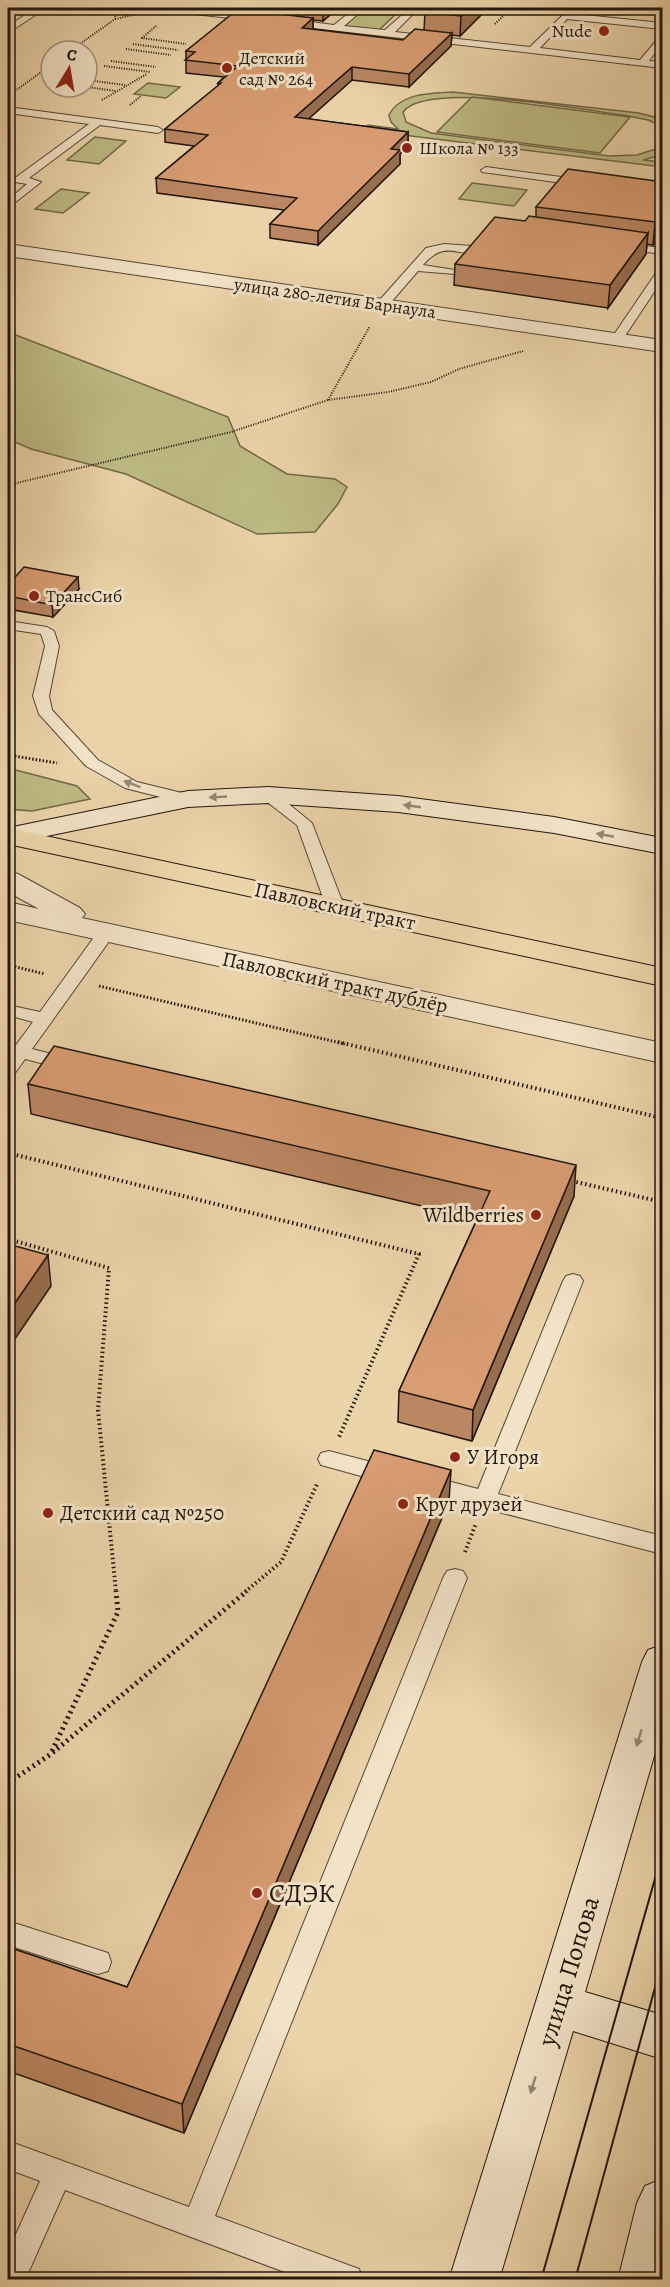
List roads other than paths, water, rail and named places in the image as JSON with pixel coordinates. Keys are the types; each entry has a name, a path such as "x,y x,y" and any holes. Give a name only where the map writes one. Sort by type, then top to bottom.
{"main road":[{"name":"Павловский тракт","path":"8,836 663,977"}],"street":[{"name":"улица 280-летия Барнаула","path":"8,250 663,346"},
{"path":"8,836 188,799 268,795 398,804 554,825 663,846"},
{"path":"8,880 106,933"},
{"name":"Павловский тракт дублёр","path":"8,911 663,1053"},
{"name":"улица Попова","path":"474,2280 663,1662"},
{"path":"558,2006 663,2037"},
{"path":"643,2280 663,2203"}],"lane":[{"path":"8,30 41,8"},
{"path":"166,8 269,20"},
{"path":"337,27 360,8"},
{"path":"395,8 414,9"},
{"path":"388,33 414,9"},
{"path":"533,50 565,16 619,18 663,26"},
{"path":"280,21 663,65"},
{"path":"642,63 662,38"},
{"path":"8,110 158,130"},
{"path":"20,180 98,122"},
{"path":"486,170 597,185"},
{"path":"8,178 36,182 8,205"},
{"path":"609,244 663,251"},
{"path":"382,305 430,250 444,247 472,249"},
{"path":"415,267 451,272"},
{"path":"618,339 663,272"},
{"path":"8,625 47,631 52,646 41,696 45,711 92,764 131,785 188,799"},
{"path":"268,795 304,823 335,906"},
{"path":"8,1069 106,933"},
{"path":"8,1010 44,1019"},
{"path":"20,1052 89,1069"},
{"path":"485,1499 573,1281"},
{"path":"329,1459 663,1545"},
{"path":"197,2224 455,1578"},
{"path":"8,1932 98,1962"},
{"path":"8,2155 348,2280"},
{"path":"9,2280 58,2173"}],"tram line":[{"path":"541,2280 662,1854"},
{"path":"575,2280 662,1962"}],"place":[{"name":"Nude","path":"604,31"},
{"name":"Детский сад № 264","path":"227,68"},
{"name":"Школа № 133","path":"407,148"},
{"name":"ТрансСиб","path":"34,596"},
{"name":"Wildberries","path":"536,1215"},
{"name":"У Игоря","path":"455,1457"},
{"name":"Круг друзей","path":"403,1504"},
{"name":"Детский сад №250","path":"48,1513"},
{"name":"СДЭК","path":"257,1893"}]}
